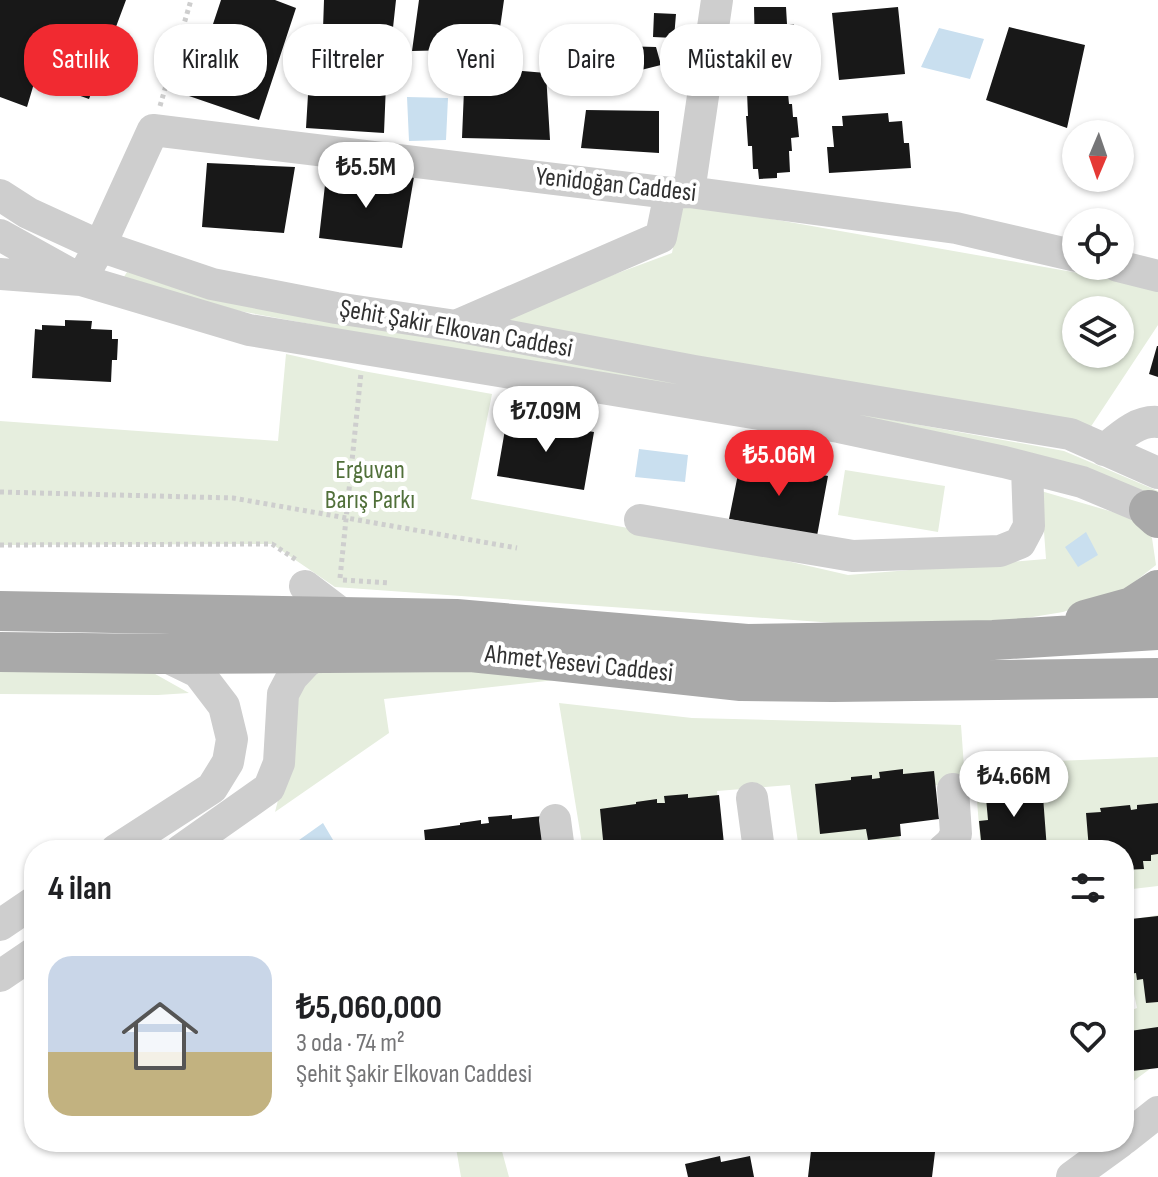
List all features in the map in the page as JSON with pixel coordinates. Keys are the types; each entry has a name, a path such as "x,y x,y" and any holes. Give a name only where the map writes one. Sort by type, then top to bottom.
{"main road":[{"path":"993,640 1132,607 1158,590"},
{"name":"Ahmet Yesevi Caddesi","path":"0,611 343,598 456,619 747,644 993,640 1158,630"},
{"name":"Ahmet Yesevi Caddesi","path":"0,652 471,652 741,681 1158,678"}],"street":[{"path":"456,326 661,237 680,193 717,0"},
{"name":"Yenidoğan Caddesi","path":"153,130 956,228 1062,253"},
{"path":"0,274 81,280 100,246 153,130"},
{"name":"Şehit Şakir Elkovan Caddesi","path":"0,195 28,213 100,246 212,284 694,371 1070,434 1104,450 1156,504"},
{"name":"Şehit Şakir Elkovan Caddesi","path":"0,235 81,280 249,330 839,427 1027,468 1156,504"},
{"path":"1134,270 1158,276"},
{"path":"1104,450 1127,431 1149,421 1158,422"},
{"path":"640,520 853,556 1000,551 1020,543 1029,526 1027,468"},
{"path":"313,576 343,598"},
{"path":"195,840 269,788 279,763 283,694 292,677 320,653"},
{"path":"131,840 212,788 228,762 232,739 224,706 198,672 160,654"},
{"path":"953,789 956,834 953,840"},
{"path":"752,798 758,840"},
{"path":"0,976 24,960"},
{"path":"1134,1131 1158,1112"},
{"path":"1072,1177 1106,1152"}],"path":[{"path":"153,130 191,0"},
{"path":"343,598 345,518 364,349"},
{"path":"0,492 233,498 517,548"},
{"path":"0,545 272,544 343,598"}],"green space":[{"path":"681,203 1062,270 1062,280 1118,280 1158,287 1158,325 1134,361 1134,296 1062,296 1062,368 1130,368 1086,434 491,320 672,253"},
{"path":"127,272 426,336 1064,451 1158,491 1158,501 1062,462 207,305 122,280"},
{"name":"Erguvan Barış Parkı","path":"286,354 492,394 471,499 709,543 848,575 1046,559 1041,491 1137,519 1152,538 1156,565 1123,591 1063,612 946,631 335,587 272,544 0,545 0,421 278,441"},
{"path":"845,470 945,486 938,532 838,515"},
{"path":"346,660 574,678 384,699 389,733 275,812 287,765 294,702 309,675"},
{"path":"0,664 148,670 189,693 0,694"},
{"path":"559,703 692,718 961,725 965,781 897,791 900,840 798,840 790,785 717,791 722,840 581,840"},
{"path":"1158,757 1158,886 1134,889 1134,840 980,840 974,764"},
{"path":"1158,915 1158,1063 1134,1081 1134,1009 1137,1008 1134,994 1134,919"},
{"path":"457,1152 502,1152 509,1177 461,1177"}],"water":[{"path":"939,28 984,39 970,79 921,67"},
{"path":"407,97 448,98 446,140 409,141"},
{"path":"639,449 688,455 685,482 635,477"},
{"path":"1086,532 1098,555 1078,567 1065,547"},
{"path":"323,823 333,840 299,840"}],"building":[{"path":"0,0 126,0 117,24 24,24 24,96 30,96 27,107 0,97"},
{"path":"221,0 275,0 296,8 291,24 283,24 283,47 267,96 267,24 213,24"},
{"path":"324,0 396,0 393,24 323,24"},
{"path":"419,0 504,0 501,24 428,24 428,51 412,51"},
{"path":"754,7 786,7 787,24 754,24"},
{"path":"898,7 905,74 839,80 832,13"},
{"path":"654,13 676,14 675,24 660,24 660,37 653,37"},
{"path":"1009,27 1085,45 1069,120 1062,120 1062,126 986,100"},
{"path":"644,47 656,47 660,65 644,69"},
{"path":"523,71 539,72 539,96 547,96 550,140 462,138 464,96 523,96"},
{"path":"189,96 267,96 259,120"},
{"path":"308,96 386,96 384,133 306,128"},
{"path":"747,96 788,96 793,117 797,117 799,137 791,138 790,172 777,173 777,178 759,179 758,169 753,169 752,146 748,146"},
{"path":"586,110 659,111 659,153 581,148"},
{"path":"888,113 889,122 902,121 904,143 909,143 911,168 829,173 827,147 834,147 832,126 843,126 842,116"},
{"path":"207,163 295,167 284,233 202,227"},
{"path":"326,176 414,177 402,248 319,238"},
{"path":"65,320 92,321 91,329 112,330 112,339 118,339 117,360 112,360 111,382 32,378 35,329 42,330 42,325 65,326"},
{"path":"1158,346 1158,377 1149,374"},
{"path":"507,418 594,432 584,490 497,476"},
{"path":"741,459 828,476 817,536 729,519"},
{"path":"903,769 903,774 934,771 939,819 900,824 901,836 868,840 866,829 820,834 815,784 872,775 872,779 880,778 879,772"},
{"path":"1042,783 1046,840 981,840 979,821 988,820 985,787"},
{"path":"688,794 688,798 719,795 724,840 603,840 600,809 657,799 657,803 665,803 664,796"},
{"path":"1158,803 1158,854 1151,855 1151,861 1143,861 1144,869 1134,870 1134,840 1088,840 1086,813 1101,812 1100,808 1130,805 1131,810 1137,809 1137,805"},
{"path":"512,815 512,819 543,816 546,840 425,840 424,830 481,820 481,824 489,823 488,817"},
{"path":"1158,916 1158,1002 1146,1003 1143,979 1137,980 1134,973 1134,919"},
{"path":"1158,1027 1158,1068 1134,1071 1134,1030"},
{"path":"811,1152 935,1152 932,1177 808,1177"},
{"path":"720,1156 721,1162 750,1156 754,1177 688,1177 685,1164"}]}
